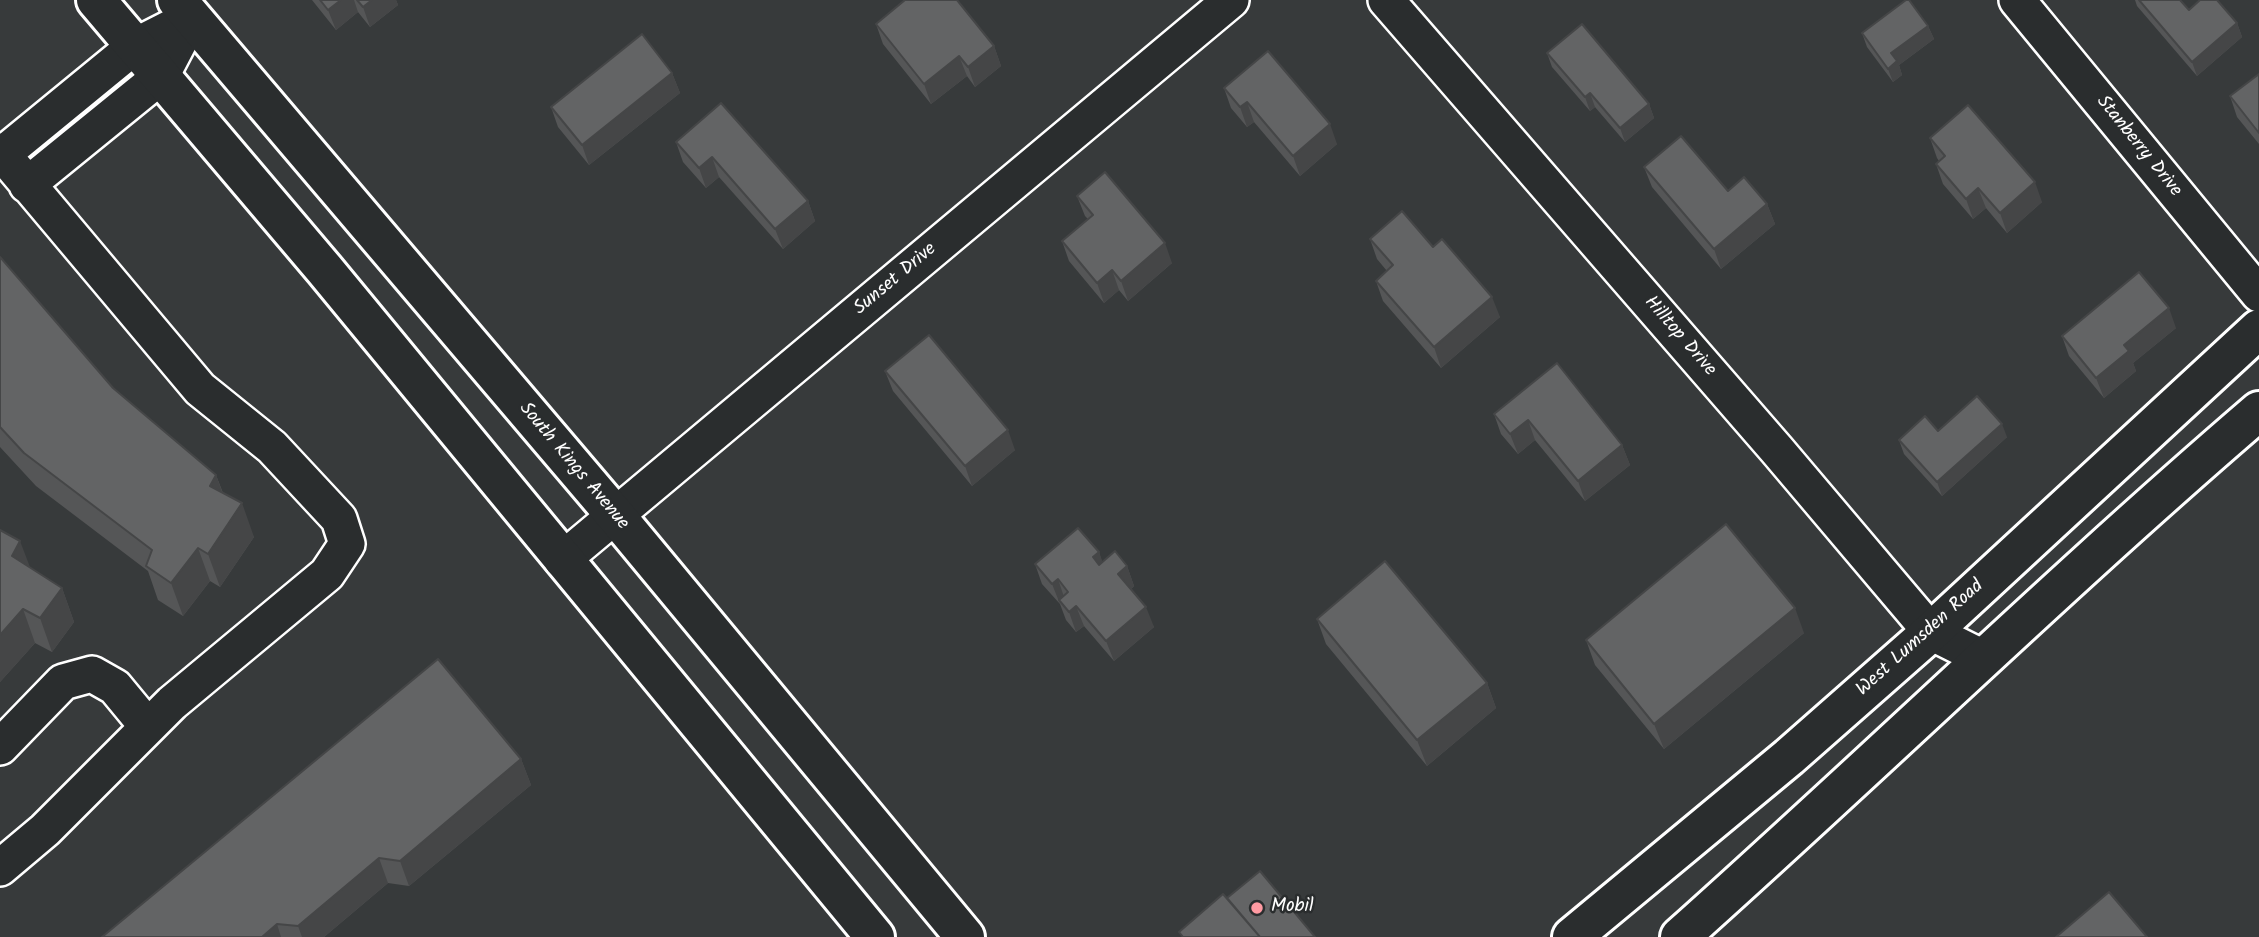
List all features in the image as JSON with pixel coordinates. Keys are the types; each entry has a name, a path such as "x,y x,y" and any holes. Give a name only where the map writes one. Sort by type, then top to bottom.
{"main road":[{"path":"96,0 325,270 875,937"},
{"name":"South Kings Avenue","path":"184,8 615,515 965,937"},
{"name":"West Lumsden Road","path":"1572,937 1789,757 1931,632 2259,329"},
{"path":"1680,937 1802,828 2156,499 2259,411"}],"street":[{"name":"Sunset Drive","path":"562,560 1231,0"},
{"name":"Hilltop Drive","path":"1387,0 1931,632 1983,658"},
{"name":"Stanberry Drive","path":"2017,0 2259,294"},
{"path":"0,868 45,830 172,703 327,574 347,544 339,519 271,447 200,389 1,153 184,8"},
{"path":"27,185 161,76 184,8"},
{"path":"0,747 63,682 92,674 116,687 148,727"}],"building":[{"path":"320,0 341,0 328,10"},
{"path":"357,0 372,0 363,7"},
{"path":"905,0 957,0 994,46 968,67 959,56 924,84 876,24"},
{"path":"1909,0 1928,26 1891,53 1897,61 1888,69 1862,33"},
{"path":"2139,0 2180,0 2189,10 2200,0 2217,0 2237,23 2192,62"},
{"path":"1582,24 1649,104 1620,128 1590,93 1585,97 1547,53"},
{"path":"642,34 672,73 582,145 551,107"},
{"path":"1268,51 1330,124 1293,156 1247,102 1240,107 1224,88"},
{"path":"2259,74 2259,133 2230,96"},
{"path":"721,103 808,201 775,229 712,157 699,168 676,142"},
{"path":"1968,105 2035,182 2000,213 1978,188 1966,199 1936,164 1945,156 1930,138"},
{"path":"1681,136 1728,191 1744,177 1767,204 1714,249 1644,167"},
{"path":"1105,172 1165,243 1121,281 1112,270 1097,283 1062,241 1093,215 1077,196"},
{"path":"1402,211 1433,247 1442,239 1492,297 1434,347 1376,281 1393,265 1370,239"},
{"path":"0,257 113,388 216,475 210,486 242,503 208,554 198,548 171,583 146,566 152,550 24,453 0,427"},
{"path":"2139,272 2169,308 2124,345 2129,351 2096,378 2062,336"},
{"path":"929,335 1008,430 965,466 885,371"},
{"path":"1557,363 1622,445 1578,481 1528,420 1510,434 1494,414"},
{"path":"1977,396 2002,424 1937,482 1899,440 1925,416 1938,431"},
{"path":"1726,524 1795,608 1654,724 1586,640"},
{"path":"1078,528 1099,552 1093,557 1099,565 1115,551 1127,566 1118,574 1146,607 1106,641 1076,606 1069,612 1059,600 1068,592 1058,579 1052,584 1035,564"},
{"path":"0,530 20,541 12,556 62,588 40,618 23,609 0,635"},
{"path":"1385,561 1487,683 1417,740 1317,619"},
{"path":"438,659 521,759 400,861 379,858 298,926 277,924 262,937 102,937"},
{"name":"Mobil","path":"1260,871 1315,937 1260,937 1227,898"},
{"path":"2109,892 2147,937 2056,937"},
{"path":"1223,894 1260,937 1183,937 1179,932"}],"place":[{"name":"Mobil","path":"1257,908"}]}
